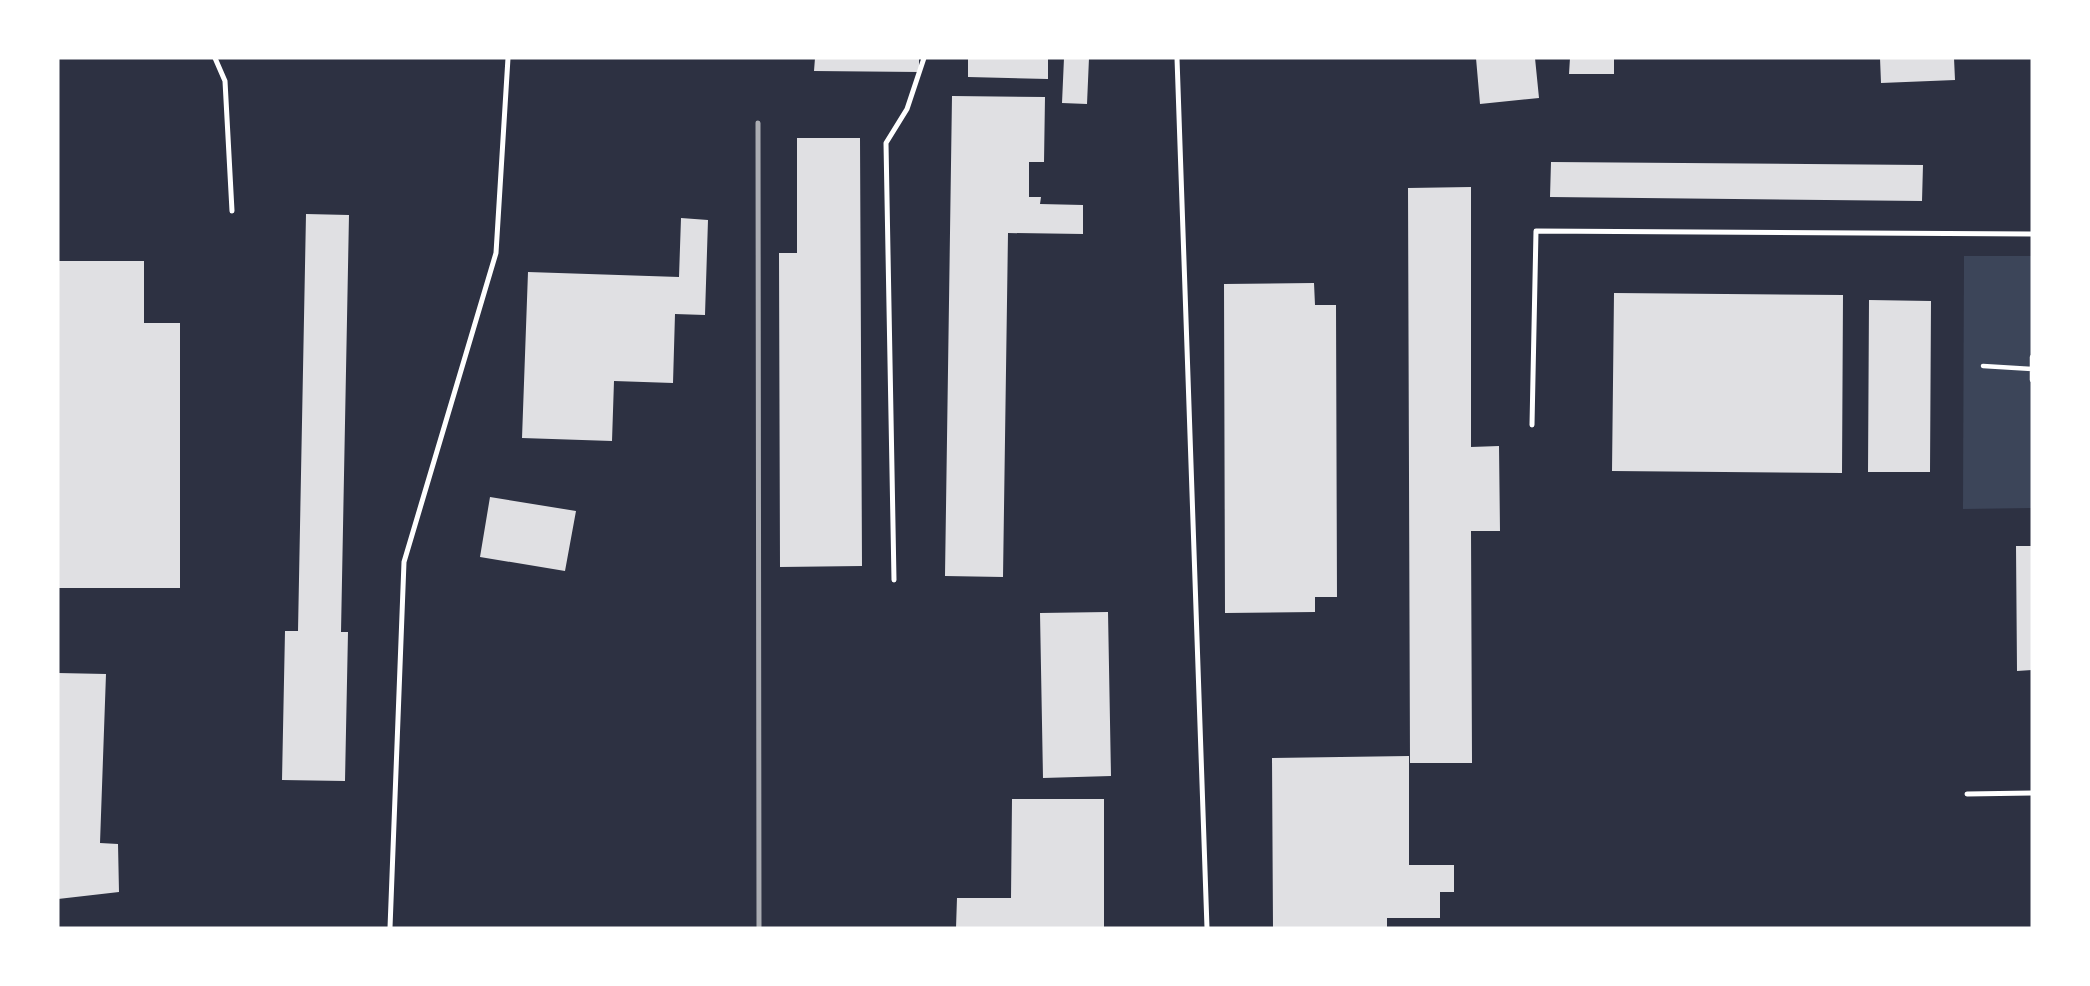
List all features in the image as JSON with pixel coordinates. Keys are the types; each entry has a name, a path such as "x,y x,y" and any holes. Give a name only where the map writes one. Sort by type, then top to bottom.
{"lane":[{"path":"215,58 225,81 232,211"},
{"path":"390,928 404,562 496,253 508,58"},
{"path":"894,580 886,143 907,109 924,58"},
{"path":"1177,58 1207,928"},
{"path":"1532,425 1536,230 2032,234"},
{"path":"1967,794 2032,793"}],"path":[{"path":"2032,357 2032,380"},
{"path":"1983,366 2032,369"}],"shaded area":[{"path":"1964,256 2032,256 2032,508 1963,509"}],"building":[{"path":"815,58 919,58 919,72 814,71"},
{"path":"968,58 1048,58 1048,79 968,77"},
{"path":"1064,58 1089,58 1087,104 1062,103"},
{"path":"1476,58 1535,58 1539,98 1480,104"},
{"path":"1570,58 1614,58 1614,74 1569,74"},
{"path":"1880,58 1954,58 1955,80 1881,83"},
{"path":"952,96 1045,97 1044,162 1029,162 1029,197 1041,197 1040,204 1083,205 1083,234 1008,233 1003,577 945,576"},
{"path":"797,138 860,138 862,566 780,567 779,253 797,253"},
{"path":"1551,162 1923,165 1922,201 1550,197"},
{"path":"1471,187 1471,447 1499,446 1500,531 1471,531 1472,763 1410,763 1408,188"},
{"path":"306,214 349,215 341,632 348,632 345,781 282,780 285,631 298,631"},
{"path":"681,218 708,220 705,315 675,314 673,383 614,381 612,441 522,438 528,272 679,277"},
{"path":"58,261 144,261 144,323 180,323 180,588 58,588"},
{"path":"1314,283 1315,305 1336,305 1337,597 1315,597 1315,612 1225,613 1224,284"},
{"path":"1614,293 1843,295 1842,473 1612,471"},
{"path":"1869,300 1931,301 1930,472 1868,472"},
{"path":"490,497 576,511 565,571 480,557"},
{"path":"2016,546 2032,546 2032,670 2017,671"},
{"path":"1108,612 1111,776 1043,778 1040,613"},
{"path":"58,673 106,674 100,843 118,844 119,892 58,899"},
{"path":"1409,756 1409,865 1454,865 1454,892 1440,892 1440,918 1387,918 1387,928 1273,928 1272,758"},
{"path":"1012,799 1104,799 1104,928 956,928 957,898 1011,898"}],"railway":[{"path":"758,123 759,928"}]}
